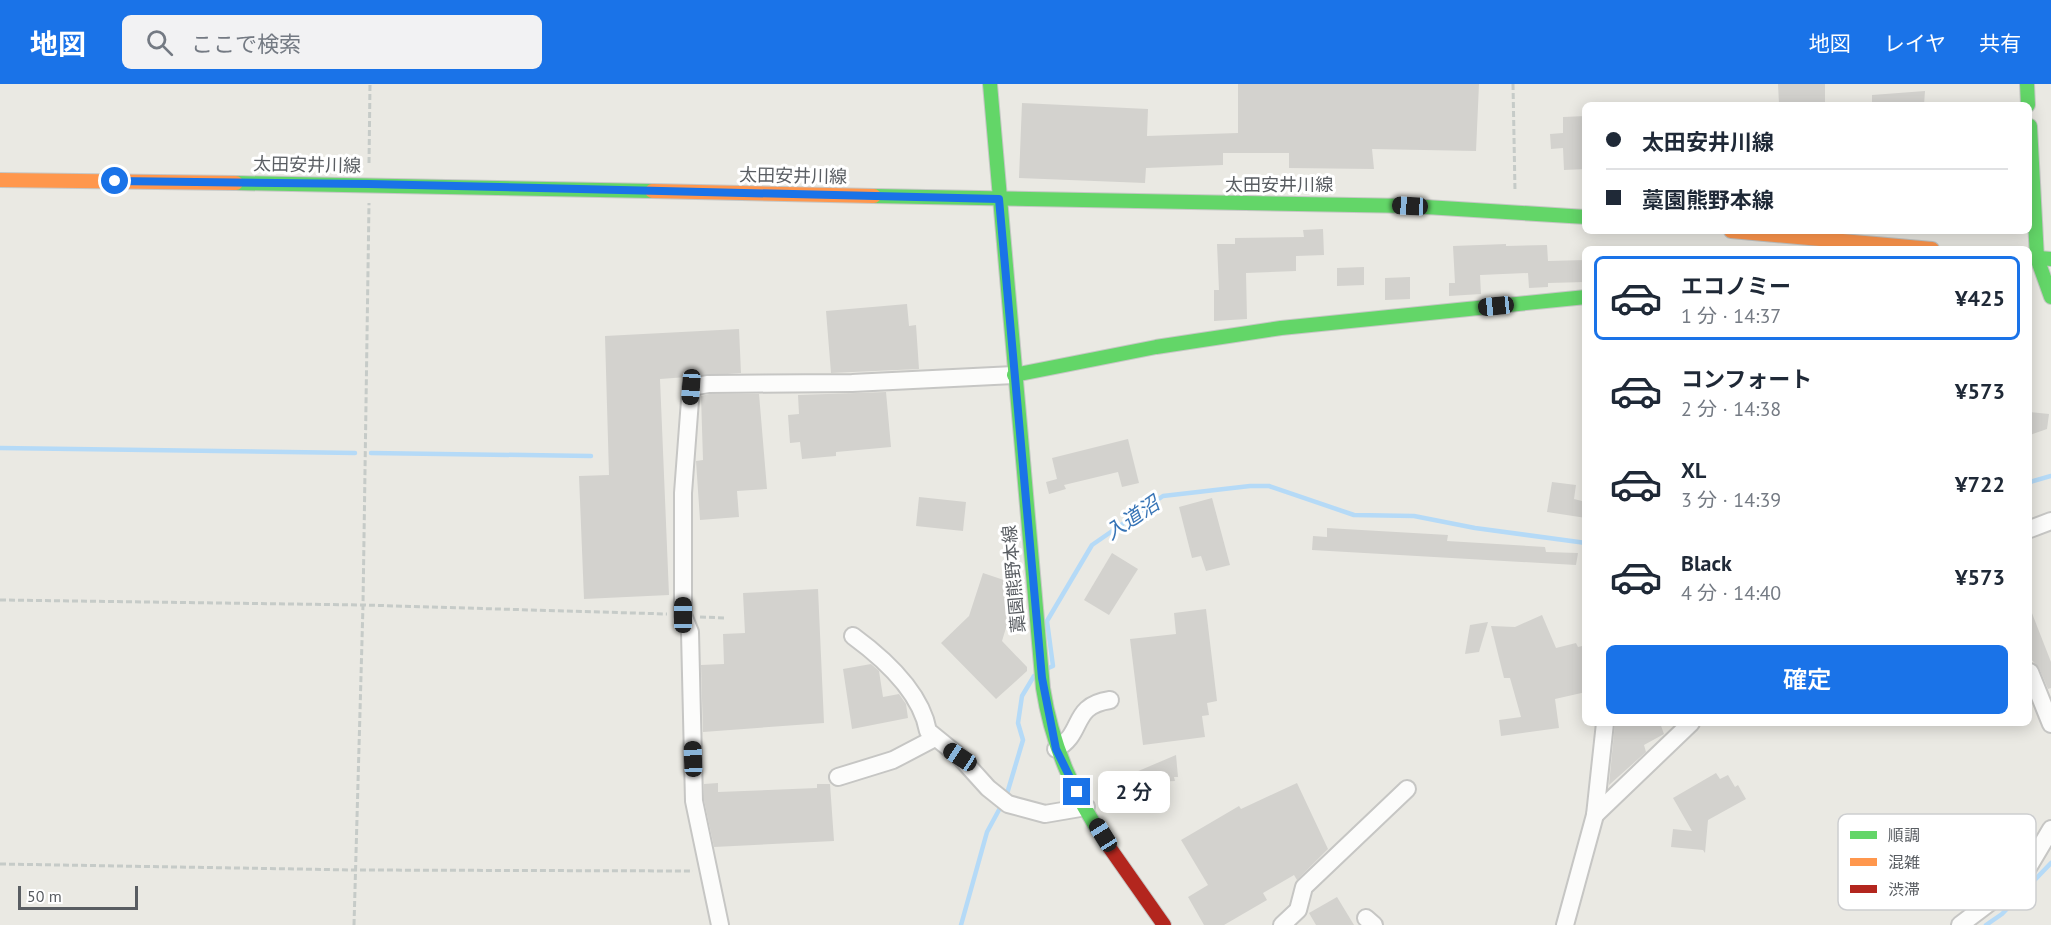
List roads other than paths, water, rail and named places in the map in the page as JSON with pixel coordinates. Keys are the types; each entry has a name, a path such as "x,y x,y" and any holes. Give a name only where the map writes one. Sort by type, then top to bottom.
{"main road":[{"name":"藁園熊野本線","path":"990,84 1040,663 1056,749 1086,807 1164,925"},
{"path":"2027,84 2028,102"},
{"path":"2032,155 2039,258 2051,297"},
{"name":"太田安井川線","path":"0,180 369,184 999,199 1346,203 1516,211 1582,217"},
{"path":"1754,234 1847,246"},
{"path":"1014,375 1156,347 1281,328 1582,297"}],"street":[{"path":"720,925 694,801 690,632 683,615 683,493 691,387 708,384 852,383 1014,375"},
{"path":"2032,528 2051,521"},
{"path":"853,636 915,697 926,718 927,731 960,757 1004,801 1045,814 1086,807"},
{"path":"2032,677 2051,724"},
{"path":"1056,749 1067,742 1088,706 1094,702 1110,700"},
{"path":"1565,925 1595,815 1605,726"},
{"path":"1595,815 1688,726"},
{"path":"838,777 893,760 935,738"},
{"path":"1282,925 1298,910 1304,887 1407,789"},
{"path":"2036,856 2051,832"},
{"path":"1968,923 1984,910"}],"waterway":[{"path":"0,448 355,453"},
{"path":"371,453 591,456"},
{"name":"入道沼","path":"2032,481 2051,476"},
{"name":"入道沼","path":"1046,669 1053,666 1047,621 1092,545 1163,496 1269,486 1354,515 1414,516 1475,528 1582,542"},
{"name":"入道沼","path":"961,925 987,832 1006,797 1023,740 1018,723 1022,696 1034,676"},
{"path":"2036,879 2051,863"},
{"path":"1986,925 2006,910"}]}
